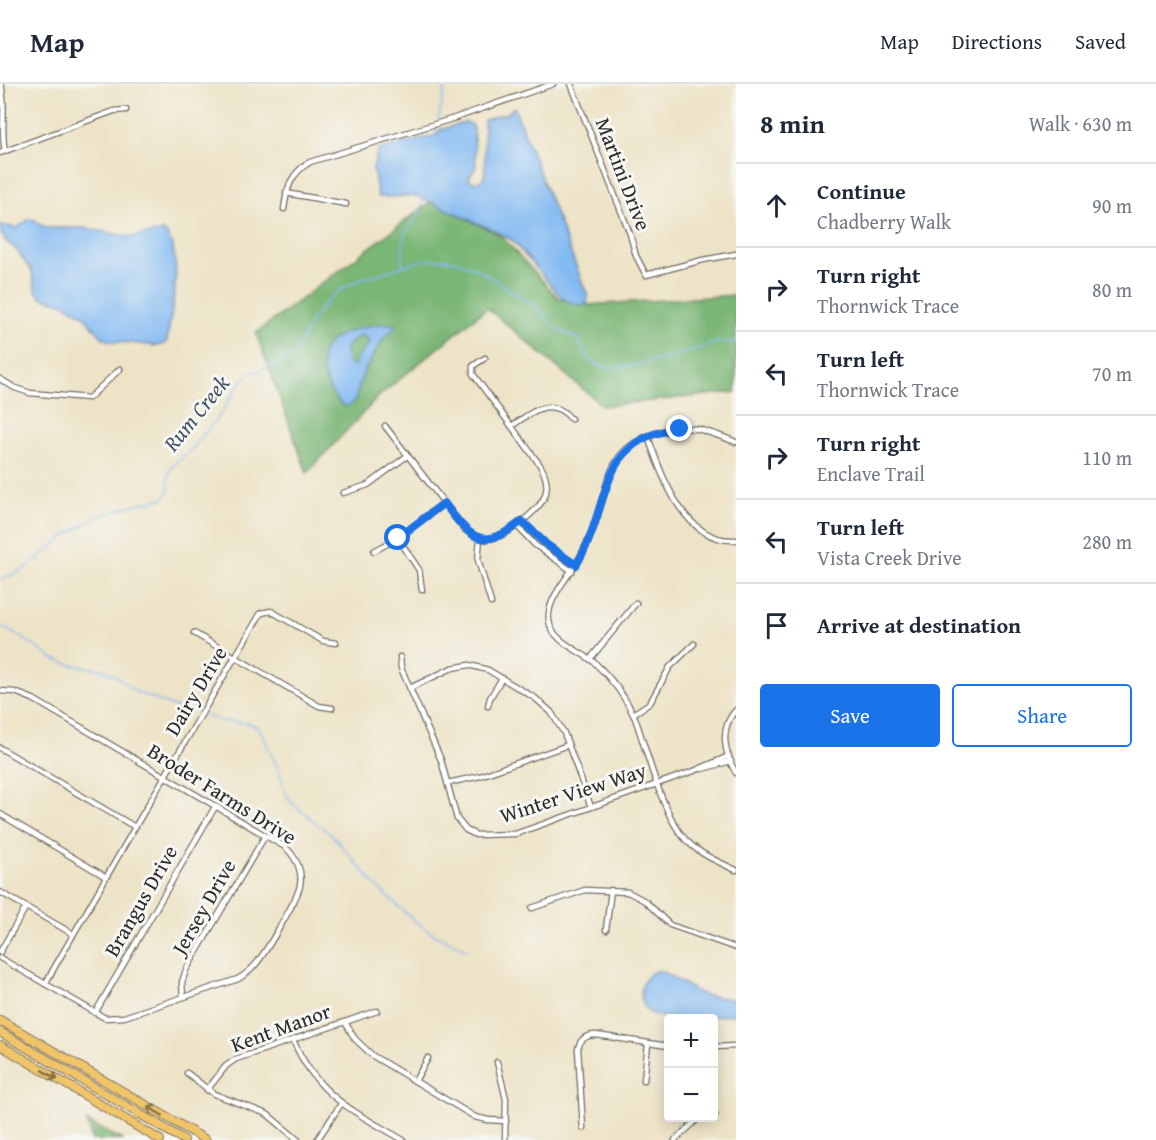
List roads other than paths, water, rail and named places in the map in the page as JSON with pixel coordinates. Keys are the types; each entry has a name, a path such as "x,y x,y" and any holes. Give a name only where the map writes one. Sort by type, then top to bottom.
{"highway":[{"path":"0,1020 206,1140"},
{"path":"0,1032 184,1140"},
{"path":"0,1045 160,1140"}],"street":[{"path":"1,84 4,102 1,132 3,152 114,111 126,110"},
{"path":"284,209 290,181 295,173 309,162 437,124 553,84"},
{"name":"Martini Drive","path":"571,84 630,234 636,256 646,275 702,260 736,254"},
{"path":"286,193 346,204"},
{"path":"385,426 463,528 480,538 497,537 517,526 543,501 546,480 540,465 474,374 473,366 485,358"},
{"path":"0,379 15,388 30,393 89,398 120,369"},
{"path":"512,426 533,411 545,407 559,409 571,419"},
{"path":"736,442 705,431 690,429 669,430 630,446 616,462 591,536 576,565 550,604 549,620 556,636 590,659 619,691 633,714 671,819 684,839 702,853 736,870"},
{"path":"648,437 661,472 689,521 705,533 724,540 736,540"},
{"path":"343,493 370,484 407,456"},
{"path":"374,551 398,538 444,503"},
{"path":"522,521 546,544 576,565"},
{"path":"517,526 543,551 572,571"},
{"path":"398,538 419,570 422,590"},
{"path":"480,538 478,560 491,603"},
{"path":"543,551 546,544"},
{"path":"590,659 636,603"},
{"name":"Dairy Drive","path":"45,984 261,613 268,610 275,612 323,641 336,643"},
{"path":"194,633 319,705 332,708"},
{"path":"633,714 650,703 668,670 694,644"},
{"name":"Winter View Way","path":"400,657 399,664 438,752 458,822 466,830 479,835 512,834 697,770 709,768 730,758"},
{"path":"410,688 452,668 464,665 483,668 502,678 546,707 560,725 591,807"},
{"path":"488,706 502,678"},
{"name":"Broder Farms Drive","path":"0,691 22,694 33,699 285,847 294,857 301,879 298,893 259,960 249,972 238,978 124,1017 105,1018 0,958"},
{"path":"736,710 726,724 724,739 736,773"},
{"path":"448,783 480,776 568,745"},
{"path":"0,748 135,826"},
{"name":"Brangus Drive","path":"95,1013 214,807"},
{"path":"0,814 106,877"},
{"name":"Jersey Drive","path":"183,997 182,982 186,970 265,836"},
{"path":"532,908 585,890 628,892 640,897 670,925 736,948"},
{"path":"606,930 611,890"},
{"path":"0,892 73,934"},
{"path":"0,952 26,907"},
{"name":"Kent Manor","path":"207,1090 226,1066 236,1059 377,1011"},
{"path":"345,1022 351,1034 365,1050 379,1060 476,1117 506,1121"},
{"path":"583,1128 578,1049 580,1041 593,1035 664,1046"},
{"path":"292,1040 309,1072 329,1095 402,1140"},
{"path":"644,1080 648,1044"},
{"path":"718,1047 736,1046"},
{"path":"415,1081 429,1058"},
{"path":"497,1062 506,1092 504,1140"},
{"path":"187,1073 207,1090 267,1114 298,1140"},
{"path":"317,1140 341,1104"},
{"path":"675,1140 695,1122"}],"water":[{"path":"514,107 588,297 587,304 569,302 560,296 513,241 497,232 417,196 378,197 373,168 378,150 437,135 440,130 466,122 473,126 476,167 469,177 472,182 481,180 485,173 484,120 508,113"},
{"path":"29,219 48,228 85,228 131,237 164,231 171,242 176,269 167,341 158,346 109,341 102,337 83,315 65,304 41,297 36,291 31,269 21,255 4,239 0,225 17,228"},
{"path":"379,324 394,324 395,327 383,339 363,373 355,401 346,407 331,392 322,366 322,355 326,346 343,334","holes":["362,335 368,339 369,344 360,354 355,365 351,366 346,357 347,346"]},
{"path":"661,971 703,995 736,1000 736,1014 664,1014 664,1017 655,1015 644,1007 642,998 643,983 650,974"}],"waterway":[{"path":"438,121 446,84"},
{"path":"435,136 437,126"},
{"path":"402,267 404,235 419,214 423,196"},
{"name":"Rum Creek","path":"0,579 26,568 67,535 95,518 126,507 164,498 168,493 171,467 191,450 220,415 241,382 251,373 287,359 297,349 312,320 328,300 338,291 361,279 424,260 457,261 481,271 536,307 559,330 577,338 590,361 602,366 615,368 641,364 717,342 736,342"},
{"path":"0,626 26,640 53,659 72,665 104,670 116,676 136,692 185,711 195,709"},
{"path":"206,716 223,721 249,723 260,729 279,771 286,794 293,804 334,837 377,887 416,922 432,933 468,950"}]}
